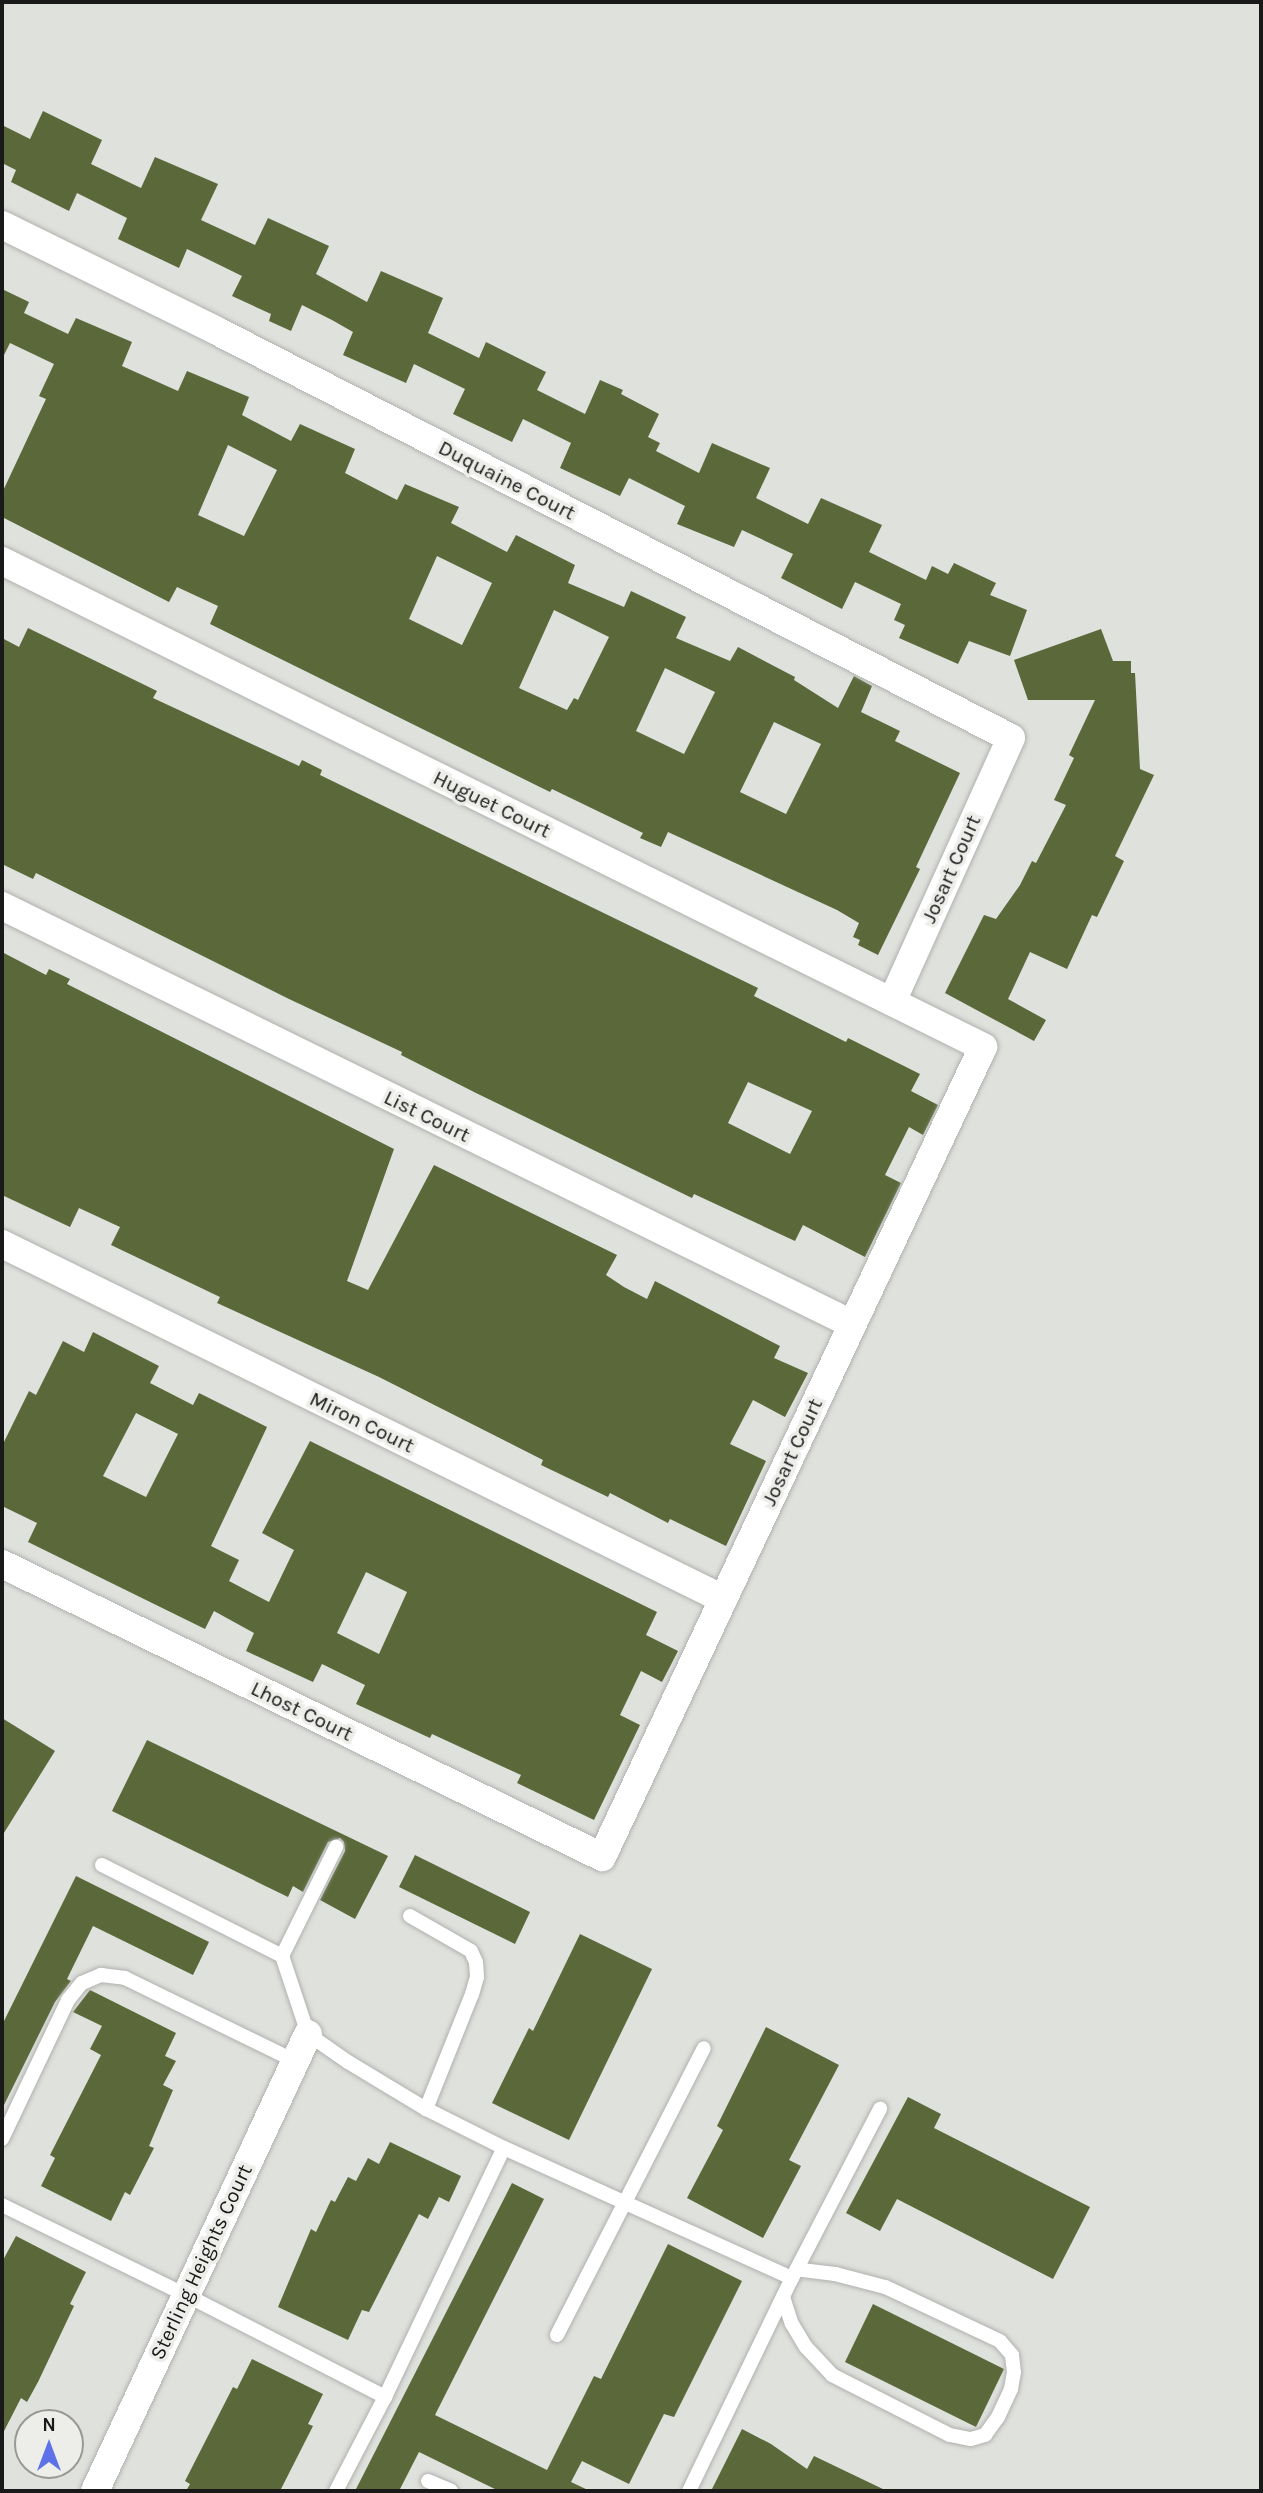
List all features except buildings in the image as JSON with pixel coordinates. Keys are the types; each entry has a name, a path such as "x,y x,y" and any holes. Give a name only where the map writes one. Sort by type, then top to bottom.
{"street":[{"name":"Duquaine Court","path":"2,225 215,330 1011,738"},
{"name":"Huguet Court","path":"2,561 983,1047"},
{"name":"Josart Court","path":"891,1001 1011,738"},
{"name":"List Court","path":"2,906 852,1324"},
{"name":"Josart Court","path":"602,1857 983,1047"},
{"name":"Miron Court","path":"2,1244 723,1600"},
{"name":"Lhost Court","path":"2,1564 602,1857"},
{"name":"Sterling Heights Court","path":"95,2491 308,2034"}],"lane":[{"path":"282,1956 336,1847"},
{"path":"102,1865 282,1956 308,2034 348,2062 426,2109 504,2148 627,2203 795,2273 835,2274 885,2287 1000,2341 1012,2355 1014,2372 1011,2389 999,2417 985,2434 971,2438 950,2435 832,2375 806,2347 792,2324 783,2297"},
{"path":"410,1916 471,1951 476,1962 477,1977 472,1994 426,2109"},
{"path":"2,2139 68,2000 82,1983 101,1975 125,1978 296,2061"},
{"path":"557,2335 627,2203 704,2048"},
{"path":"689,2491 795,2273 880,2109"},
{"path":"336,2491 385,2397 504,2148"},
{"path":"2,2205 385,2397"},
{"path":"428,2481 451,2491"}]}
